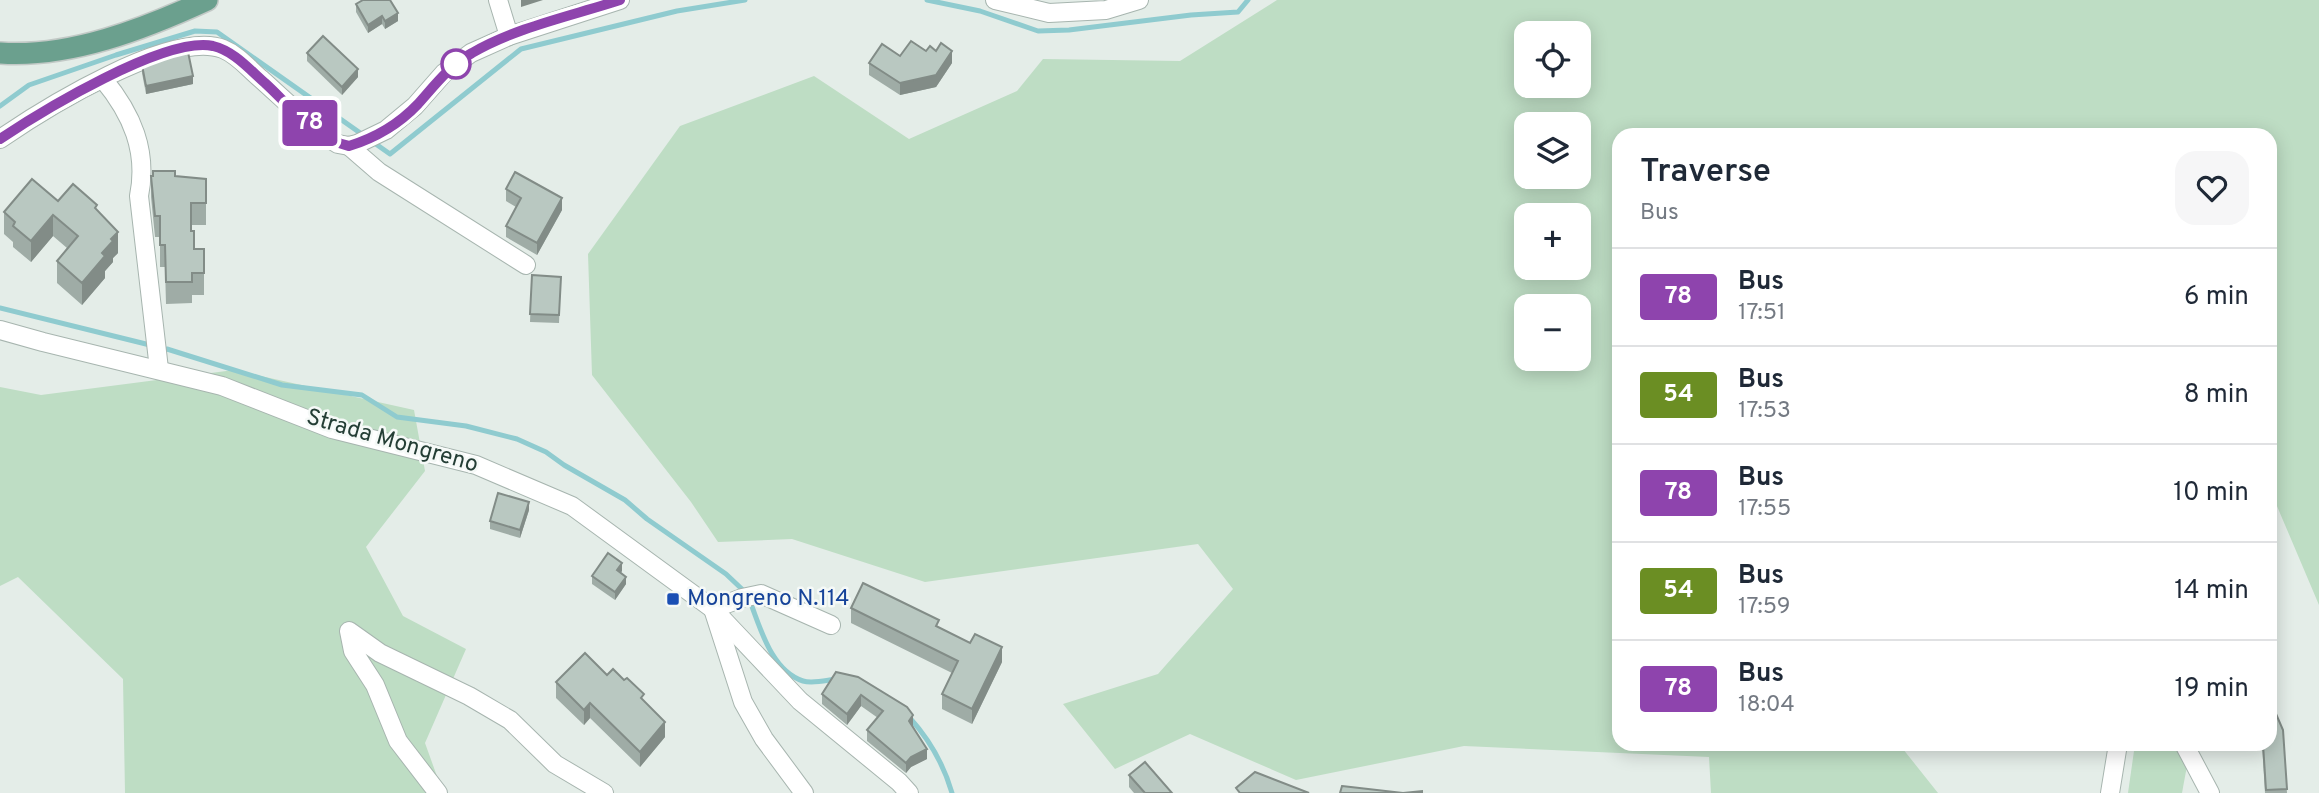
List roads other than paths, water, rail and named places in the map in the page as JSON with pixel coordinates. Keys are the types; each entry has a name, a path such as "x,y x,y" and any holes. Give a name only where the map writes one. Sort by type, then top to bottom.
{"main road":[{"path":"0,53 35,53 77,46 141,26 207,0"}],"street":[{"path":"498,0 509,36"},
{"path":"353,145 386,130 415,106 444,73 471,53 509,36 620,0"},
{"path":"995,0 1049,13 1106,10 1139,0"},
{"path":"0,139 122,69 155,55 193,46 211,46 236,56 325,136 353,145 379,172 526,265"},
{"path":"103,79 118,97 140,144 144,175 139,196 159,369"},
{"name":"Strada Mongreno","path":"0,330 222,386 332,429 476,465 572,506 713,609 800,701 909,793"},
{"path":"804,793 764,739 743,702 713,609 761,594 831,625"},
{"path":"438,793 398,741 375,685 353,651 349,631 380,653 469,696 510,720 555,764 604,793"},
{"path":"2110,793 2117,751"},
{"path":"2188,751 2210,793"}],"waterway":[{"path":"0,106 29,85 116,55 195,31 217,32 390,154 521,49 677,11 745,0"},
{"path":"927,0 980,11 1038,31 1238,12 1248,0"},
{"path":"0,308 150,345"},
{"path":"167,349 282,385 362,395 397,417 466,426 517,439 546,452 625,500 647,519 726,574 745,592"},
{"path":"751,604 769,649 792,676 807,682 837,679"},
{"path":"909,717 935,753 952,793"}],"place":[{"name":"Mongreno N.114","path":"673,599"}]}
